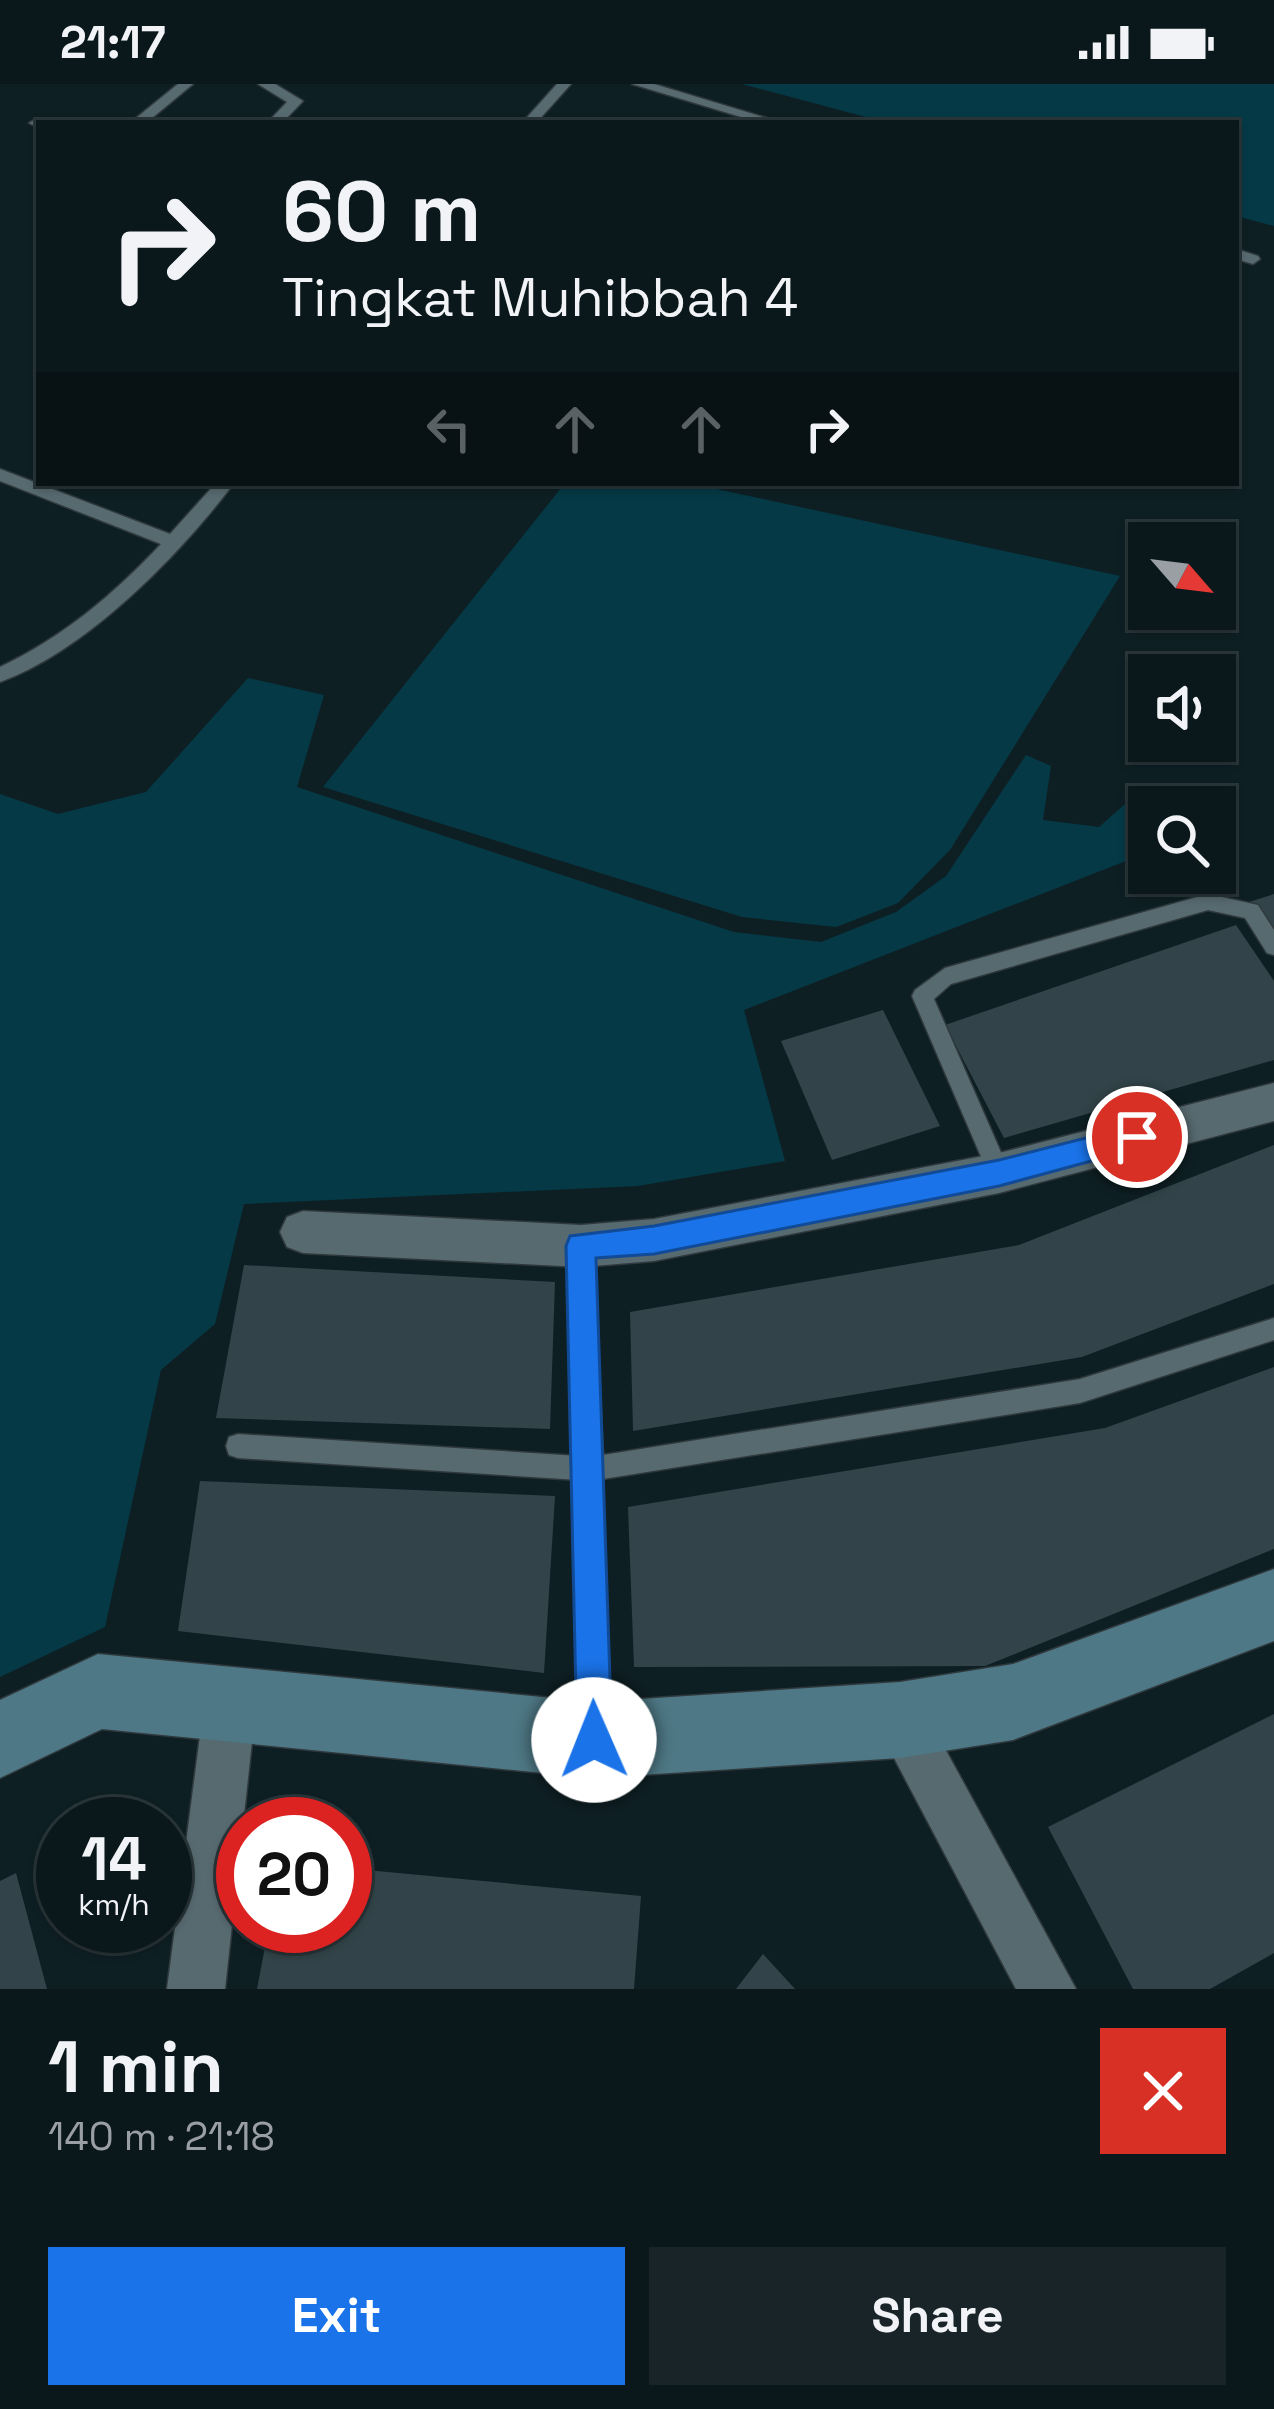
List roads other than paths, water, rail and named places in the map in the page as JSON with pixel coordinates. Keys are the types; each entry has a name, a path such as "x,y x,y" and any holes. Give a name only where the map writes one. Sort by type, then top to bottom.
{"street":[{"path":"303,1232 581,1246 654,1240 999,1173 1274,1102"},
{"path":"0,1740 98,1691 594,1740 901,1720 1013,1702 1274,1606"},
{"path":"196,1989 230,1705"},
{"path":"901,1720 1047,1989"}],"lane":[{"path":"141,120 186,84"},
{"path":"265,84 296,101 277,120"},
{"path":"532,120 564,84"},
{"path":"639,84 765,120"},
{"path":"0,475 172,542"},
{"path":"0,675 51,654 122,598 223,486"},
{"path":"999,1173 922,996 945,976 1208,902 1251,911 1274,947"},
{"path":"581,1246 591,1468 594,1740"},
{"path":"238,1446 591,1468 1080,1391 1274,1329"}]}
